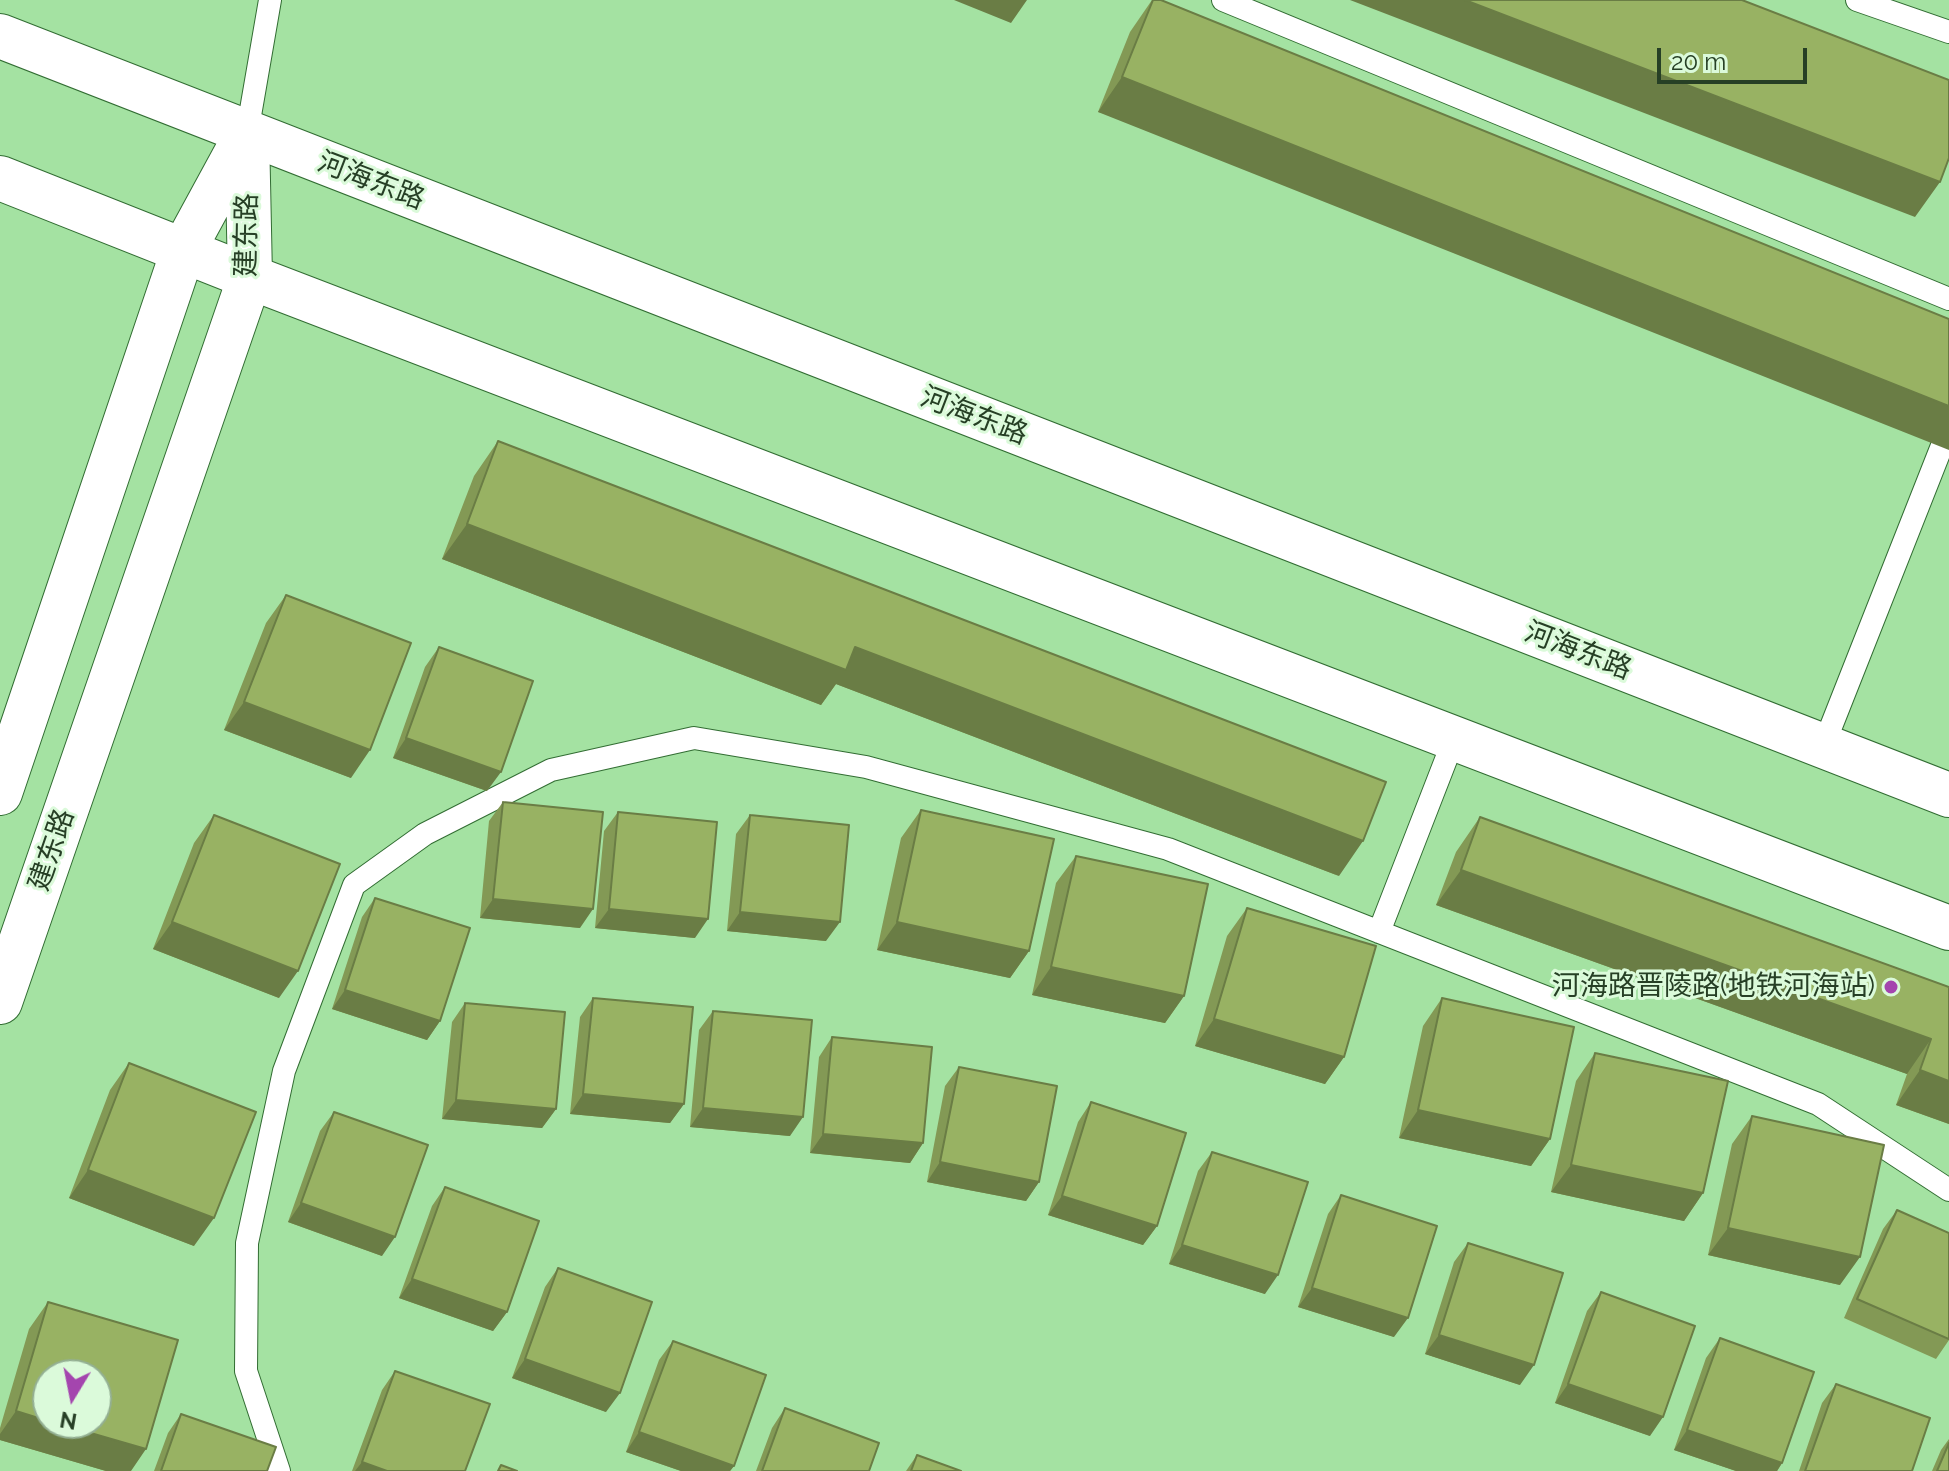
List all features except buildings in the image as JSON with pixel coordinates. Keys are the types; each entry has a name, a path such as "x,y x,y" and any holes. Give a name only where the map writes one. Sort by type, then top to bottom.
{"main road":[{"name":"河海东路","path":"0,36 1949,795"},
{"name":"建东路","path":"0,793 183,251 247,133"},
{"name":"建东路","path":"0,1002 250,277 247,133"},
{"path":"0,178 250,277 1949,928"}],"lane":[{"path":"247,133 270,0"},
{"path":"1223,0 1949,299"},
{"path":"1857,0 1949,32"},
{"path":"1823,747 1949,428"},
{"path":"279,1471 246,1371 247,1243 284,1071 354,885 425,834 551,770 694,738 866,767 1168,849 1818,1104 1949,1190"},
{"path":"1379,932 1454,739"}],"place":[{"name":"河海路晋陵路(地铁河海站)","path":"1891,987"}]}
